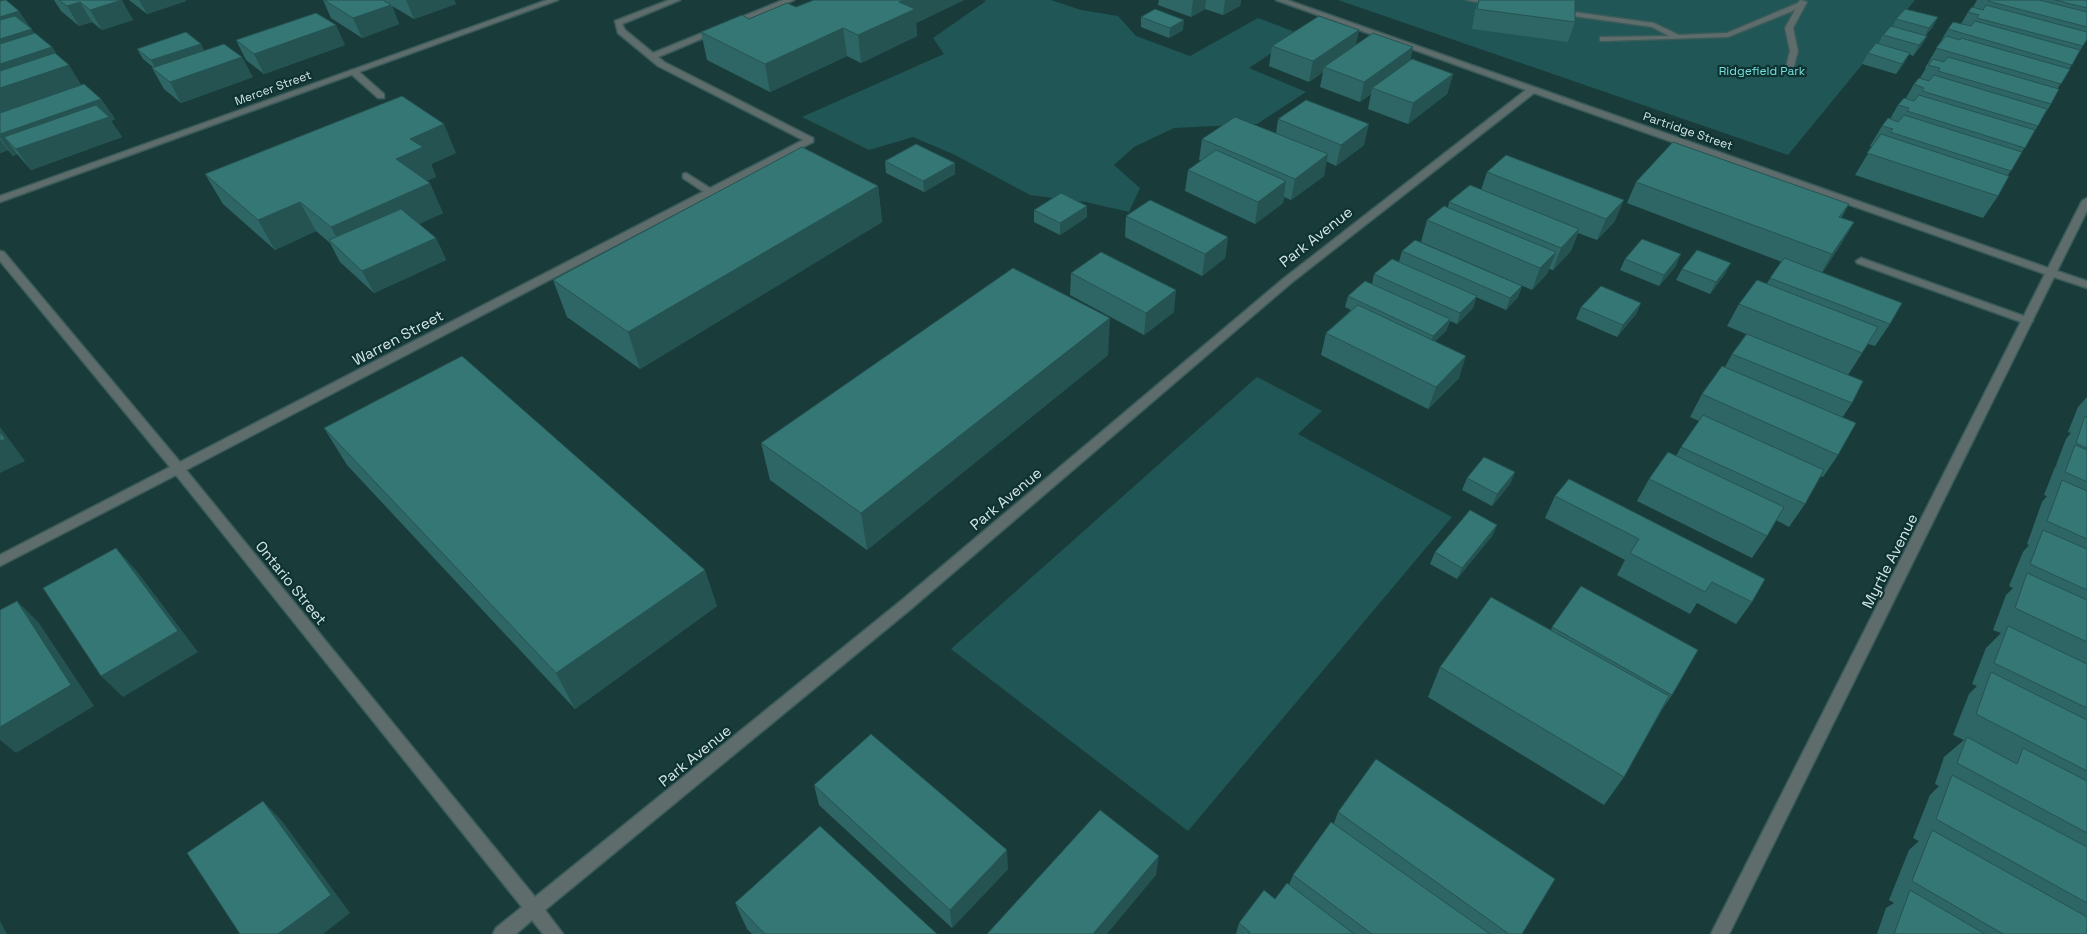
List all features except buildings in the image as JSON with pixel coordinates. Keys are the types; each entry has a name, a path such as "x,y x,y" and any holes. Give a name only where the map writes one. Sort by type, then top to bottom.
{"street":[{"name":"Mercer Street","path":"0,199 554,0"},
{"path":"676,0 618,23 621,31 651,57 788,0"},
{"name":"Partridge Street","path":"1280,0 2087,285"},
{"path":"1470,0 1499,4"},
{"path":"1603,39 1728,35 1803,3"},
{"path":"1789,28 1803,3"},
{"path":"1547,11 1654,25 1678,38"},
{"path":"1762,21 1784,22 1789,28 1794,51 1789,70"},
{"name":"Warren Street","path":"0,561 179,470 810,140 660,64 651,57"},
{"path":"354,72 381,96"},
{"name":"Park Avenue","path":"502,934 908,604 1286,281 1533,89"},
{"path":"686,176 710,192"},
{"name":"Myrtle Avenue","path":"1720,934 2053,273 2087,201"},
{"name":"Ontario Street","path":"0,254 179,470 554,934"},
{"path":"1861,261 2028,321"}],"green space":[{"path":"983,0 1051,0 1081,10 1118,16 1136,36 1190,56 1258,18 1300,34 1249,68 1306,92 1257,124 1174,128 1134,147 1114,165 1140,188 1129,212 1086,202 1030,195 953,154 913,137 869,150 802,117 944,54 933,38 986,1"},
{"name":"Ridgefield Park","path":"1338,0 1915,0 1788,155"},
{"path":"1257,377 1322,411 1298,434 1452,517 1188,831 951,649"}]}
